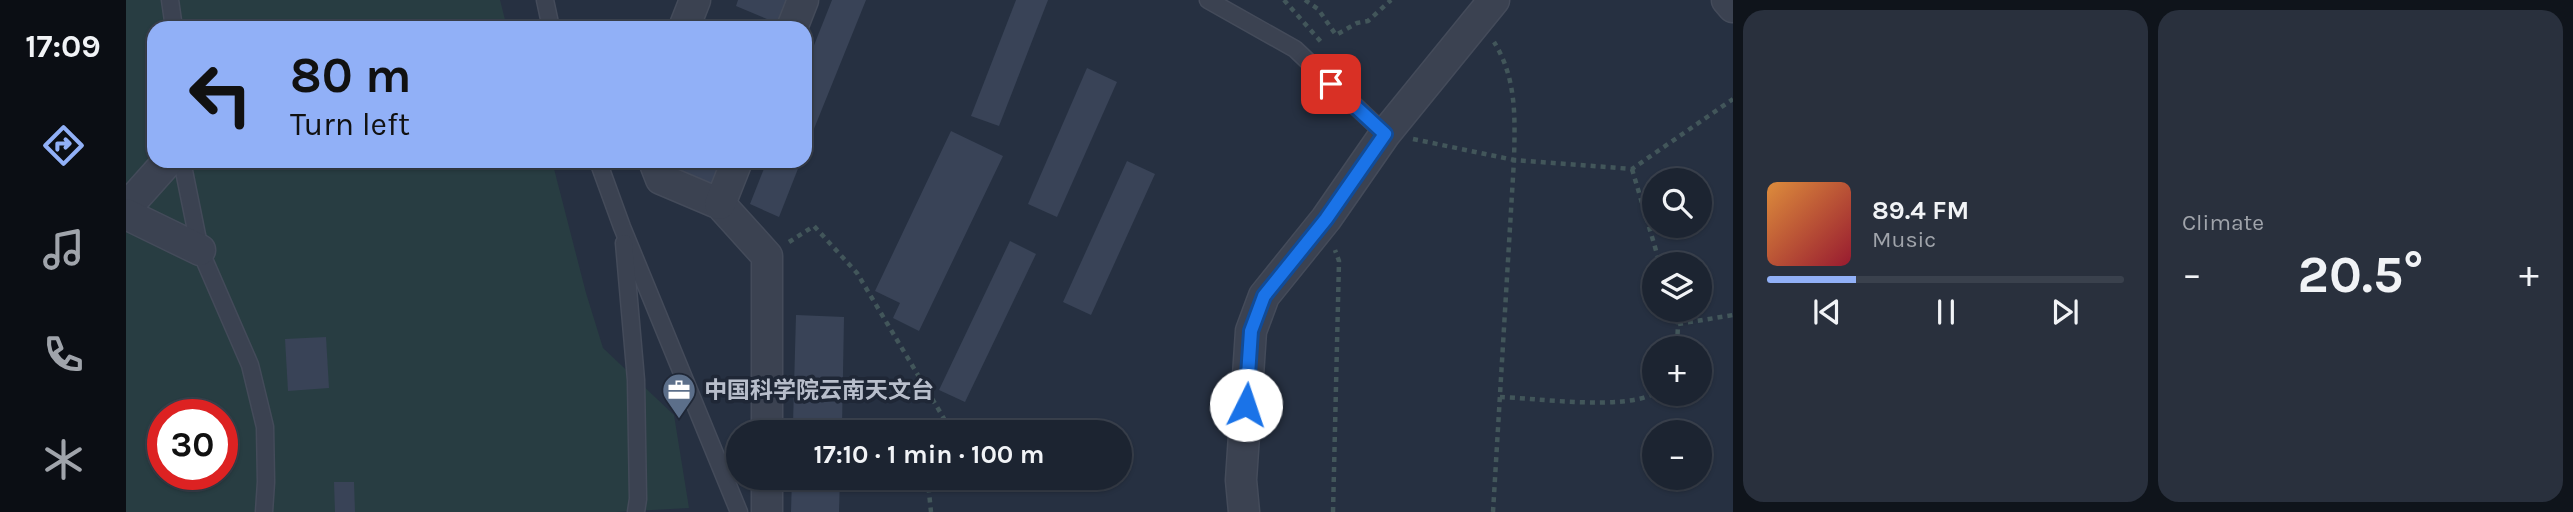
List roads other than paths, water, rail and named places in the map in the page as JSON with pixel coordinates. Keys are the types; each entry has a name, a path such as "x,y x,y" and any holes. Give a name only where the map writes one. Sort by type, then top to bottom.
{"street":[{"path":"687,21 695,0"},
{"path":"795,21 803,0"},
{"path":"1727,0 1733,7"},
{"path":"1244,512 1241,480 1251,331 1264,296 1326,219 1385,134 1487,9"},
{"path":"126,208 162,168"},
{"path":"657,168 661,179 720,204 767,256 767,420"},
{"path":"720,204 734,168"},
{"path":"126,214 200,250"},
{"path":"767,490 767,512"}],"lane":[{"path":"170,0 173,21"},
{"path":"545,0 550,21"},
{"path":"1208,0 1295,49 1385,134"},
{"path":"183,168 200,250 250,365 265,427 264,512"},
{"path":"601,168 622,227 739,512"},
{"path":"622,227 636,380 636,512"}],"place":[{"name":"中国科学院云南天文台","path":"679,420"}]}
